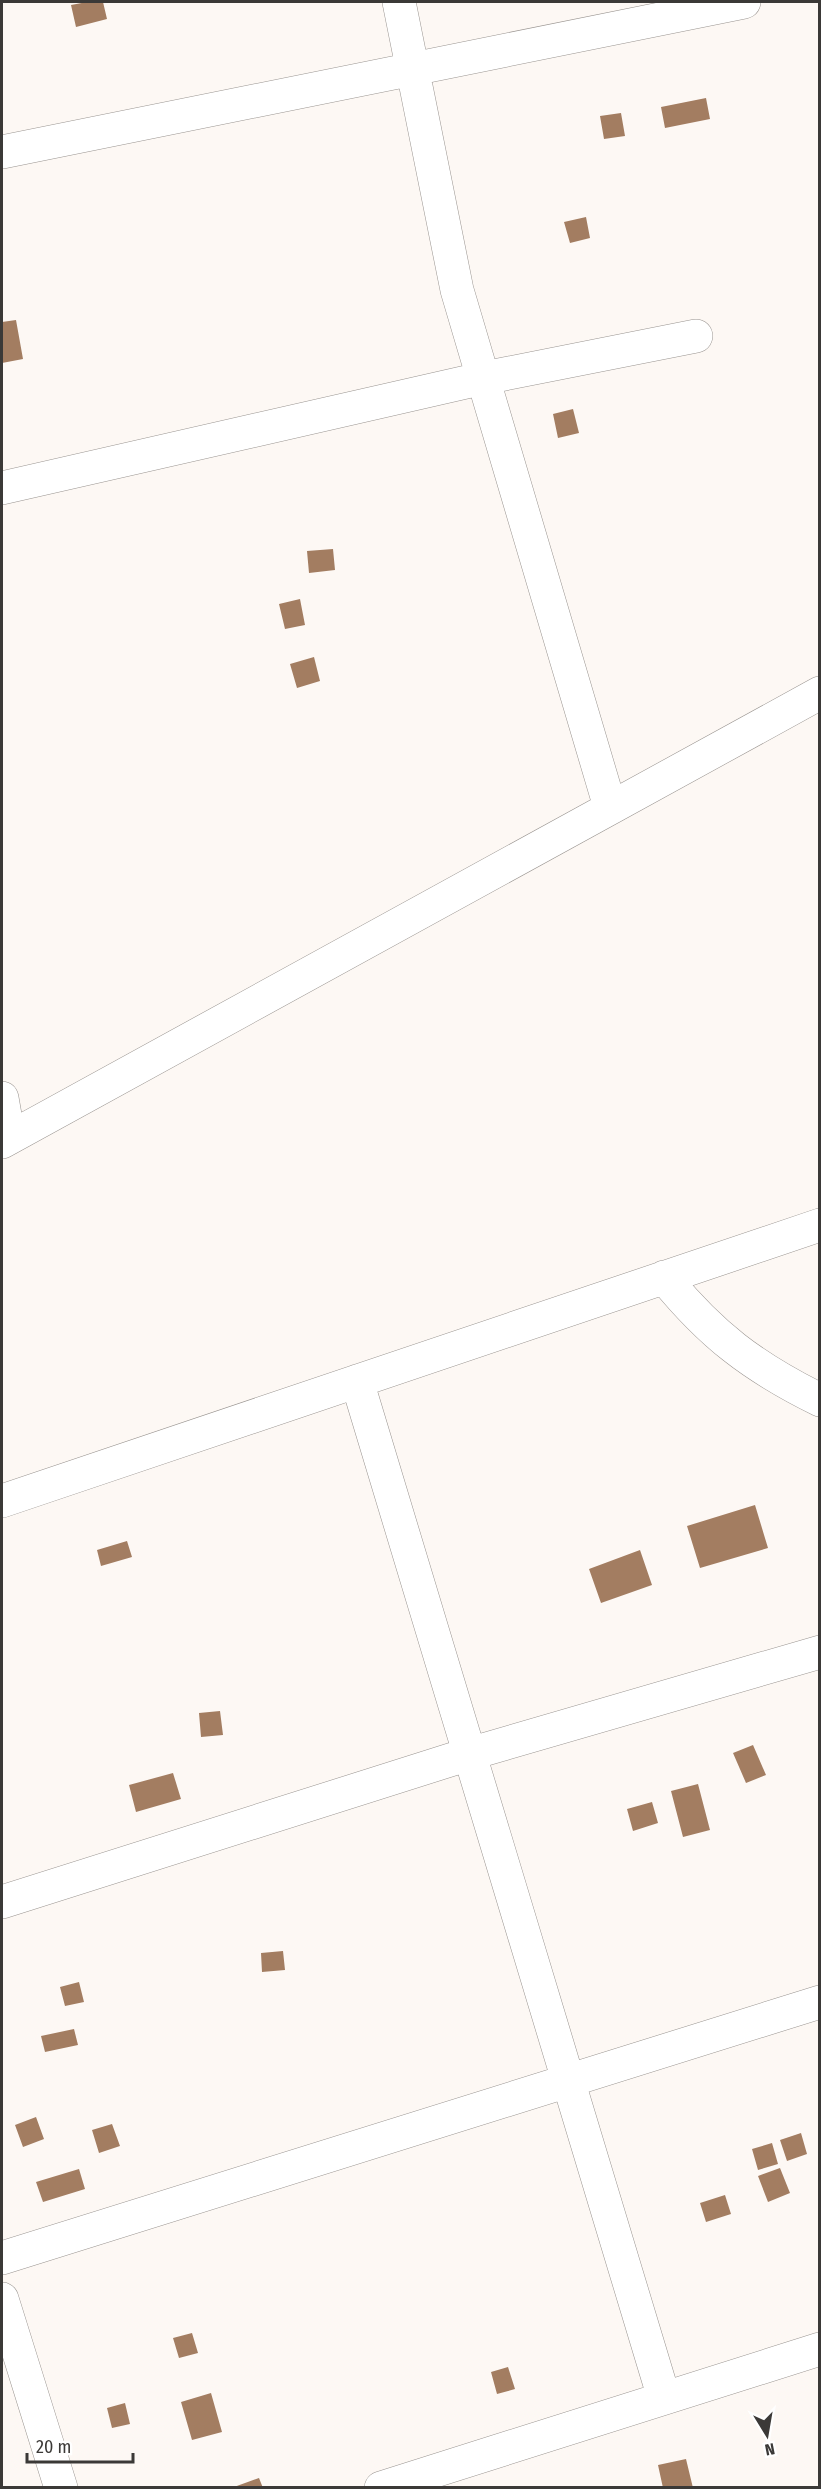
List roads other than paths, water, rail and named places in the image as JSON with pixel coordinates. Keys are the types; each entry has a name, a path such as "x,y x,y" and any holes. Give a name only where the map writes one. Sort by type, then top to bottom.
{"street":[{"path":"399,2 457,290 610,807"},
{"path":"2,152 744,2"},
{"path":"2,488 484,378 696,336"},
{"path":"2,1098 5,1140 819,693"},
{"path":"2,1501 819,1225"},
{"path":"664,1277 690,1309 719,1338 751,1362 819,1400"},
{"path":"357,1381 664,2398"},
{"path":"2,1902 469,1754 819,1652"},
{"path":"2,2258 819,2002"},
{"path":"2,2298 61,2487"},
{"path":"381,2487 819,2349"}]}
